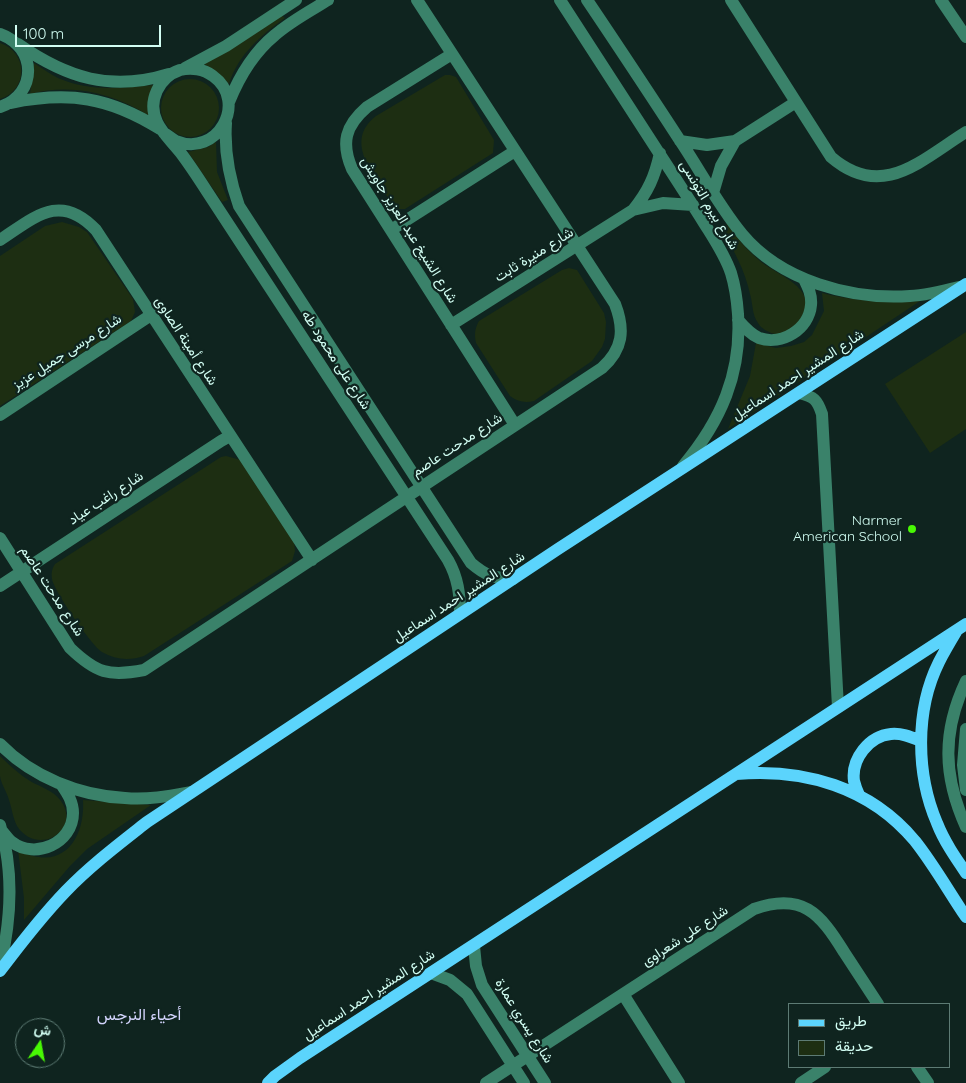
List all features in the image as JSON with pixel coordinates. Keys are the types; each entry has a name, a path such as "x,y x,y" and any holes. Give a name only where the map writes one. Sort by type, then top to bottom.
{"main road":[{"name":"شارع المشير احمد اسماعيل","path":"0,969 31,930 79,879 105,854 147,822 513,579 965,285"},
{"name":"شارع المشير احمد اسماعيل","path":"268,1083 300,1058 962,627"},
{"path":"962,627 938,664 926,702 921,741 922,769 928,797 937,823 966,873"},
{"path":"858,796 854,780 855,764 863,750 875,739 890,734 906,735 921,741"},
{"path":"734,775 759,772 785,773 810,777 827,782 879,808 914,840 966,917"}],"street":[{"path":"162,131 156,121 153,110 157,89 163,80 226,46 296,0"},
{"path":"3,106 36,98 63,96 89,99 139,116 176,141 191,144 206,142 218,133 226,120 229,102 237,83 260,49 276,34 328,0"},
{"name":"شارع مدحت عاصم","path":"0,538 70,648 85,663 104,671 124,674 144,670 602,368 611,360 618,347 622,332 615,304 417,0"},
{"name":"شارع بيرم التونسى","path":"560,0 721,249 731,274 736,296 738,320 738,347 733,375 725,401 713,426 680,470"},
{"name":"شارع بيرم التونسى","path":"587,0 713,193 742,234 760,252 804,279 830,288 857,294 884,297 911,296 965,285"},
{"path":"731,0 831,156 842,167 856,174 871,177 901,172 966,132"},
{"path":"941,0 966,37"},
{"path":"0,25 9,39 26,56 29,69 27,82 20,94 3,106"},
{"path":"9,39 41,60 66,72 92,79 137,82 177,72 202,70 218,80 225,90 229,102"},
{"name":"شارع الشيخ عبد العزيز جاويش","path":"452,54 356,117 349,129 346,142 347,156 352,169 514,425"},
{"path":"680,141 708,145 735,141 796,102"},
{"name":"شارع على محمود طه","path":"226,120 226,164 239,206 472,563 482,572 495,578 513,579"},
{"name":"شارع على محمود طه","path":"162,131 199,179 454,572 458,585 460,614"},
{"path":"713,193 721,166 735,141"},
{"path":"391,230 515,151"},
{"name":"شارع منيرة ثابت","path":"451,325 633,210 651,184 657,169 660,153"},
{"name":"شارع منيرة ثابت","path":"633,210 663,204 693,205"},
{"name":"شارع أمينة الصاوى","path":"0,240 39,215 55,210 71,212 85,219 96,230 312,560"},
{"path":"738,320 747,331 759,338 773,340 793,334 799,330 807,319 811,305 810,291 804,279"},
{"name":"شارع مرسى جميل عزيز","path":"0,414 151,314"},
{"path":"799,393 811,396 818,402 822,414 838,707"},
{"name":"شارع راغب عياد","path":"0,586 230,436"},
{"path":"966,681 957,699 948,743 948,765 952,788 966,827"},
{"path":"965,734 963,764 966,790"},
{"path":"0,744 32,769 61,784 93,794 126,798 158,798 191,792"},
{"path":"1,828 12,842 27,849 44,849 58,842 69,830 73,814 70,798 61,784"},
{"path":"0,969 8,926 9,902 6,854 1,828"},
{"name":"شارع على شعراوى","path":"486,1083 754,909 770,903 787,903 803,907 818,915 829,928 877,1003"},
{"name":"شارع يسري عمارة","path":"474,946 476,966 482,985 545,1083"},
{"path":"431,973 450,980 467,994 524,1083"},
{"path":"622,994 679,1083"},
{"path":"801,1083 824,1068"},
{"path":"919,1068 928,1083"}],"green space":[{"path":"281,15 285,18 259,39 244,55 229,84 218,73 204,64"},
{"path":"0,43 16,54 20,62 21,71 20,80 16,88 0,99"},
{"path":"34,63 58,78 81,85 105,88 154,85 149,116 121,101 92,92 61,90 30,94"},
{"path":"445,75 456,77 494,140 493,153 405,209 397,209 378,183 365,160 362,137 366,126 376,116"},
{"path":"184,79 196,79 211,87 219,102 219,114 211,129 196,137 184,137 169,129 161,114 161,102 169,87"},
{"path":"216,142 217,172 228,200 222,202 188,152 208,147"},
{"path":"62,222 79,227 87,232 133,299 135,312 131,321 0,406 0,256 45,226"},
{"path":"727,224 742,244 755,257 787,278 802,292 806,300 806,310 800,321 790,330 784,333 772,333 761,327 756,320 742,268 721,228"},
{"path":"569,268 577,270 604,313 606,322 605,339 602,347 592,361 534,401 519,401 510,396 476,343 475,334 477,326 479,321 562,270"},
{"path":"822,293 871,301 920,301 728,429 750,376 756,343 776,348 804,342 812,335 824,311"},
{"path":"966,332 966,429 930,453 885,384"},
{"path":"226,456 241,460 294,541 295,551 292,561 144,656 123,659 112,657 102,652 82,629 59,595 52,579 52,571 55,564 221,457"},
{"path":"0,756 30,781 58,797 66,812 66,822 62,830 45,840 25,835 17,826 0,776"},
{"path":"83,800 151,805 87,849 24,920 24,898 18,850 31,856 46,857 57,855 66,850 78,834 83,812"}],"place":[{"name":"Narmer American School","path":"912,529"}],"district":[{"name":"أحياء النرجس","path":"139,1015"}]}
